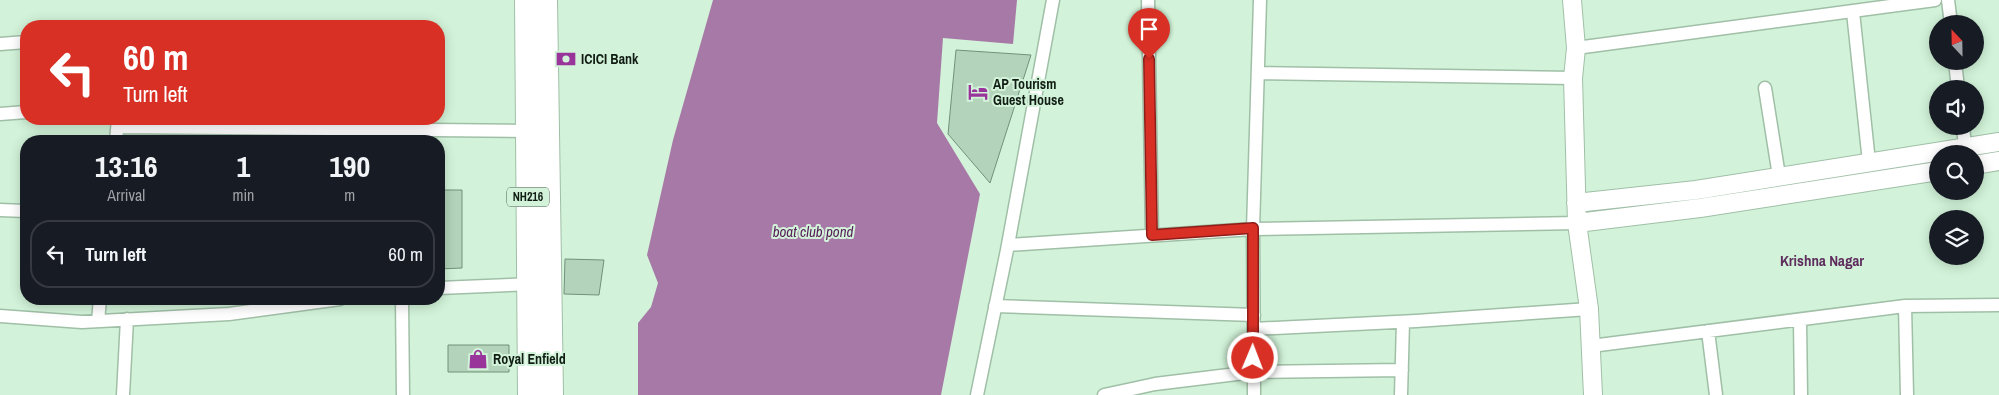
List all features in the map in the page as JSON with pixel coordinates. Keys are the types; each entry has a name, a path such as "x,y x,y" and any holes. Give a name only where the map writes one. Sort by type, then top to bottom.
{"highway":[{"name":"NH216","path":"527,0 529,131 538,284 551,395"},
{"name":"NH216","path":"530,395 538,284 545,0"}],"street":[{"path":"977,395 1008,245 1053,0"},
{"path":"1148,0 1152,235"},
{"path":"1254,395 1253,228 1260,0"},
{"path":"1572,0 1576,48 1573,78 1577,223 1589,309 1593,395"},
{"path":"1576,48 1935,0"},
{"path":"1948,0 1950,15"},
{"path":"1852,12 1869,162"},
{"path":"0,44 20,42"},
{"path":"1258,72 1573,78"},
{"path":"1765,88 1779,176"},
{"path":"0,114 20,112"},
{"path":"221,125 529,131"},
{"path":"1979,145 1999,142"},
{"path":"1576,204 1696,190 1929,153"},
{"path":"1984,164 1999,161"},
{"path":"1008,245 1253,228 1577,223 1700,208 1929,172"},
{"path":"0,210 20,211"},
{"path":"445,288 538,284"},
{"path":"98,321 99,305"},
{"path":"0,316 82,322 229,314 296,305"},
{"path":"402,305 403,395"},
{"path":"1591,346 1906,306 1999,305"},
{"path":"995,306 1254,315"},
{"path":"1906,306 1907,395"},
{"path":"1254,329 1403,322 1589,309"},
{"path":"123,395 127,319"},
{"path":"1800,320 1801,395"},
{"path":"1401,395 1403,322"},
{"path":"1708,331 1716,395"},
{"path":"1104,395 1134,392 1181,380 1253,372 1402,370"}],"water":[{"name":"boat club pond","path":"713,0 1017,0 1013,44 943,38 937,123 980,194 941,395 638,395 638,323 651,307 658,283 647,255 673,140"}],"building":[{"name":"AP Tourism Guest House","path":"956,50 1031,55 990,183 948,134"},
{"path":"445,190 462,190 462,268 445,269"},
{"path":"565,259 604,260 599,295 564,294"},
{"name":"Royal Enfield","path":"448,345 509,345 509,372 448,372"}],"place":[{"name":"ICICI Bank","path":"566,59"},
{"name":"AP Tourism Guest House","path":"978,92"},
{"name":"Royal Enfield","path":"478,359"}],"district":[{"name":"Krishna Nagar","path":"1822,261"}],"route":[{"path":"1149,59 1152,235 1253,228 1253,358"}]}
